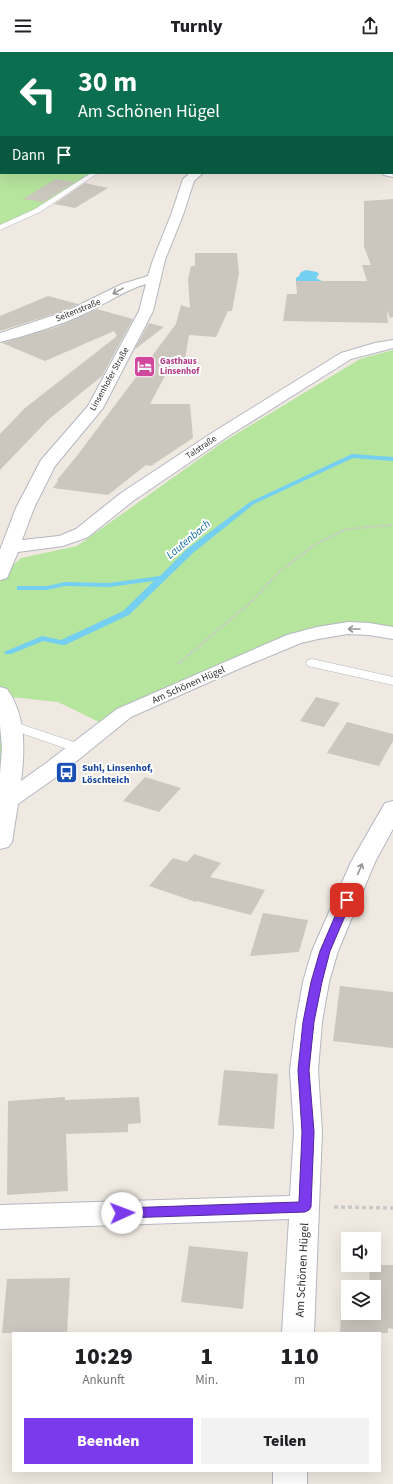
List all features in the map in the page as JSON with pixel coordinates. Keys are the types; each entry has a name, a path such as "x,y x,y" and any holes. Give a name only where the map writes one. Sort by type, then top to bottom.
{"street":[{"name":"Linsenhofer Straße","path":"0,574 25,508 47,464 95,408 146,311 159,260 177,216 189,179 196,174"},
{"name":"Seitenstraße","path":"0,338 80,310 103,300 136,282 155,279"},
{"name":"Talstraße","path":"11,547 63,541 82,534 127,497 221,434 339,360 346,356 393,344"},
{"name":"Am Schönen Hügel","path":"7,801 124,713 294,639 317,633 348,628 369,629 393,633"},
{"path":"0,693 10,725 14,756 0,836"},
{"name":"Am Schönen Hügel","path":"298,1332 308,1132 304,1070 309,1022 316,982 325,951 363,862 393,808"},
{"path":"0,1216 305,1207"},
{"path":"290,1472 290,1484"}],"lane":[{"path":"0,228 30,216 51,204 94,174"},
{"path":"312,663 393,681"},
{"path":"10,725 78,748"}],"path":[{"path":"172,669 252,601 280,571 316,544 347,529 393,525"},
{"path":"305,1207 393,1208"}],"green space":[{"path":"0,174 94,174 51,204 0,228"},
{"path":"393,350 393,639 369,633 349,632 300,642 134,715 109,730 97,721 58,702 2,696 6,708 0,821 0,577 21,558 77,546 223,442 360,359"}],"water":[{"path":"306,270 317,272 319,274 316,278 324,282 304,287 296,285 296,278 301,272"}],"building":[{"path":"56,179 75,182 43,202 23,199"},
{"path":"85,183 108,188 75,208 54,204"},
{"path":"393,199 393,317 390,318 387,310 388,323 283,321 287,294 297,294 296,281 367,281 362,265 371,265 364,247 364,201"},
{"path":"195,253 237,253 239,273 232,311 228,311 216,337 189,335 185,359 174,359 150,404 190,404 193,438 151,466 146,465 108,495 53,488 58,481 57,480 176,324 181,305 190,308 188,280 191,266 195,266"},
{"path":"48,296 78,304 66,310 0,331 0,316"},
{"path":"97,309 133,319 102,376 48,420 0,470 0,434 25,408 117,336 114,331 45,361 2,343 57,327"},
{"path":"149,323 164,327 134,350"},
{"path":"316,697 340,703 324,727 300,721"},
{"path":"347,722 393,734 393,741 379,766 327,753"},
{"path":"145,777 181,788 159,812 123,801"},
{"path":"194,854 221,863 210,877 265,890 251,915 197,901 196,902 149,886 173,858 187,862"},
{"path":"263,913 308,920 299,952 250,956"},
{"path":"340,986 393,992 393,1048 333,1041"},
{"path":"224,1070 278,1074 274,1129 218,1125"},
{"path":"65,1097 65,1100 139,1097 141,1123 128,1124 128,1132 66,1134 68,1191 7,1195 8,1101"},
{"path":"189,1246 248,1252 243,1309 181,1302"},
{"path":"381,1265 393,1265 393,1329 388,1328 388,1333 340,1332 341,1313 341,1320 381,1320 381,1280 369,1280 370,1272 381,1272"},
{"path":"70,1278 67,1332 2,1333 7,1279"}],"waterway":[{"name":"Lautenbach","path":"8,652 42,638 62,643 126,613 190,551 252,503 352,456 393,459"},
{"path":"20,588 47,588 65,584 109,585 162,578"}],"place":[{"name":"Gasthaus Linsenhof","path":"145,366"},
{"name":"Suhl, Linsenhof, Löschteich","path":"66,773"}],"route":[{"path":"122,1213 305,1207 308,1132 304,1070 309,1022 316,982 325,951 347,900"}]}
